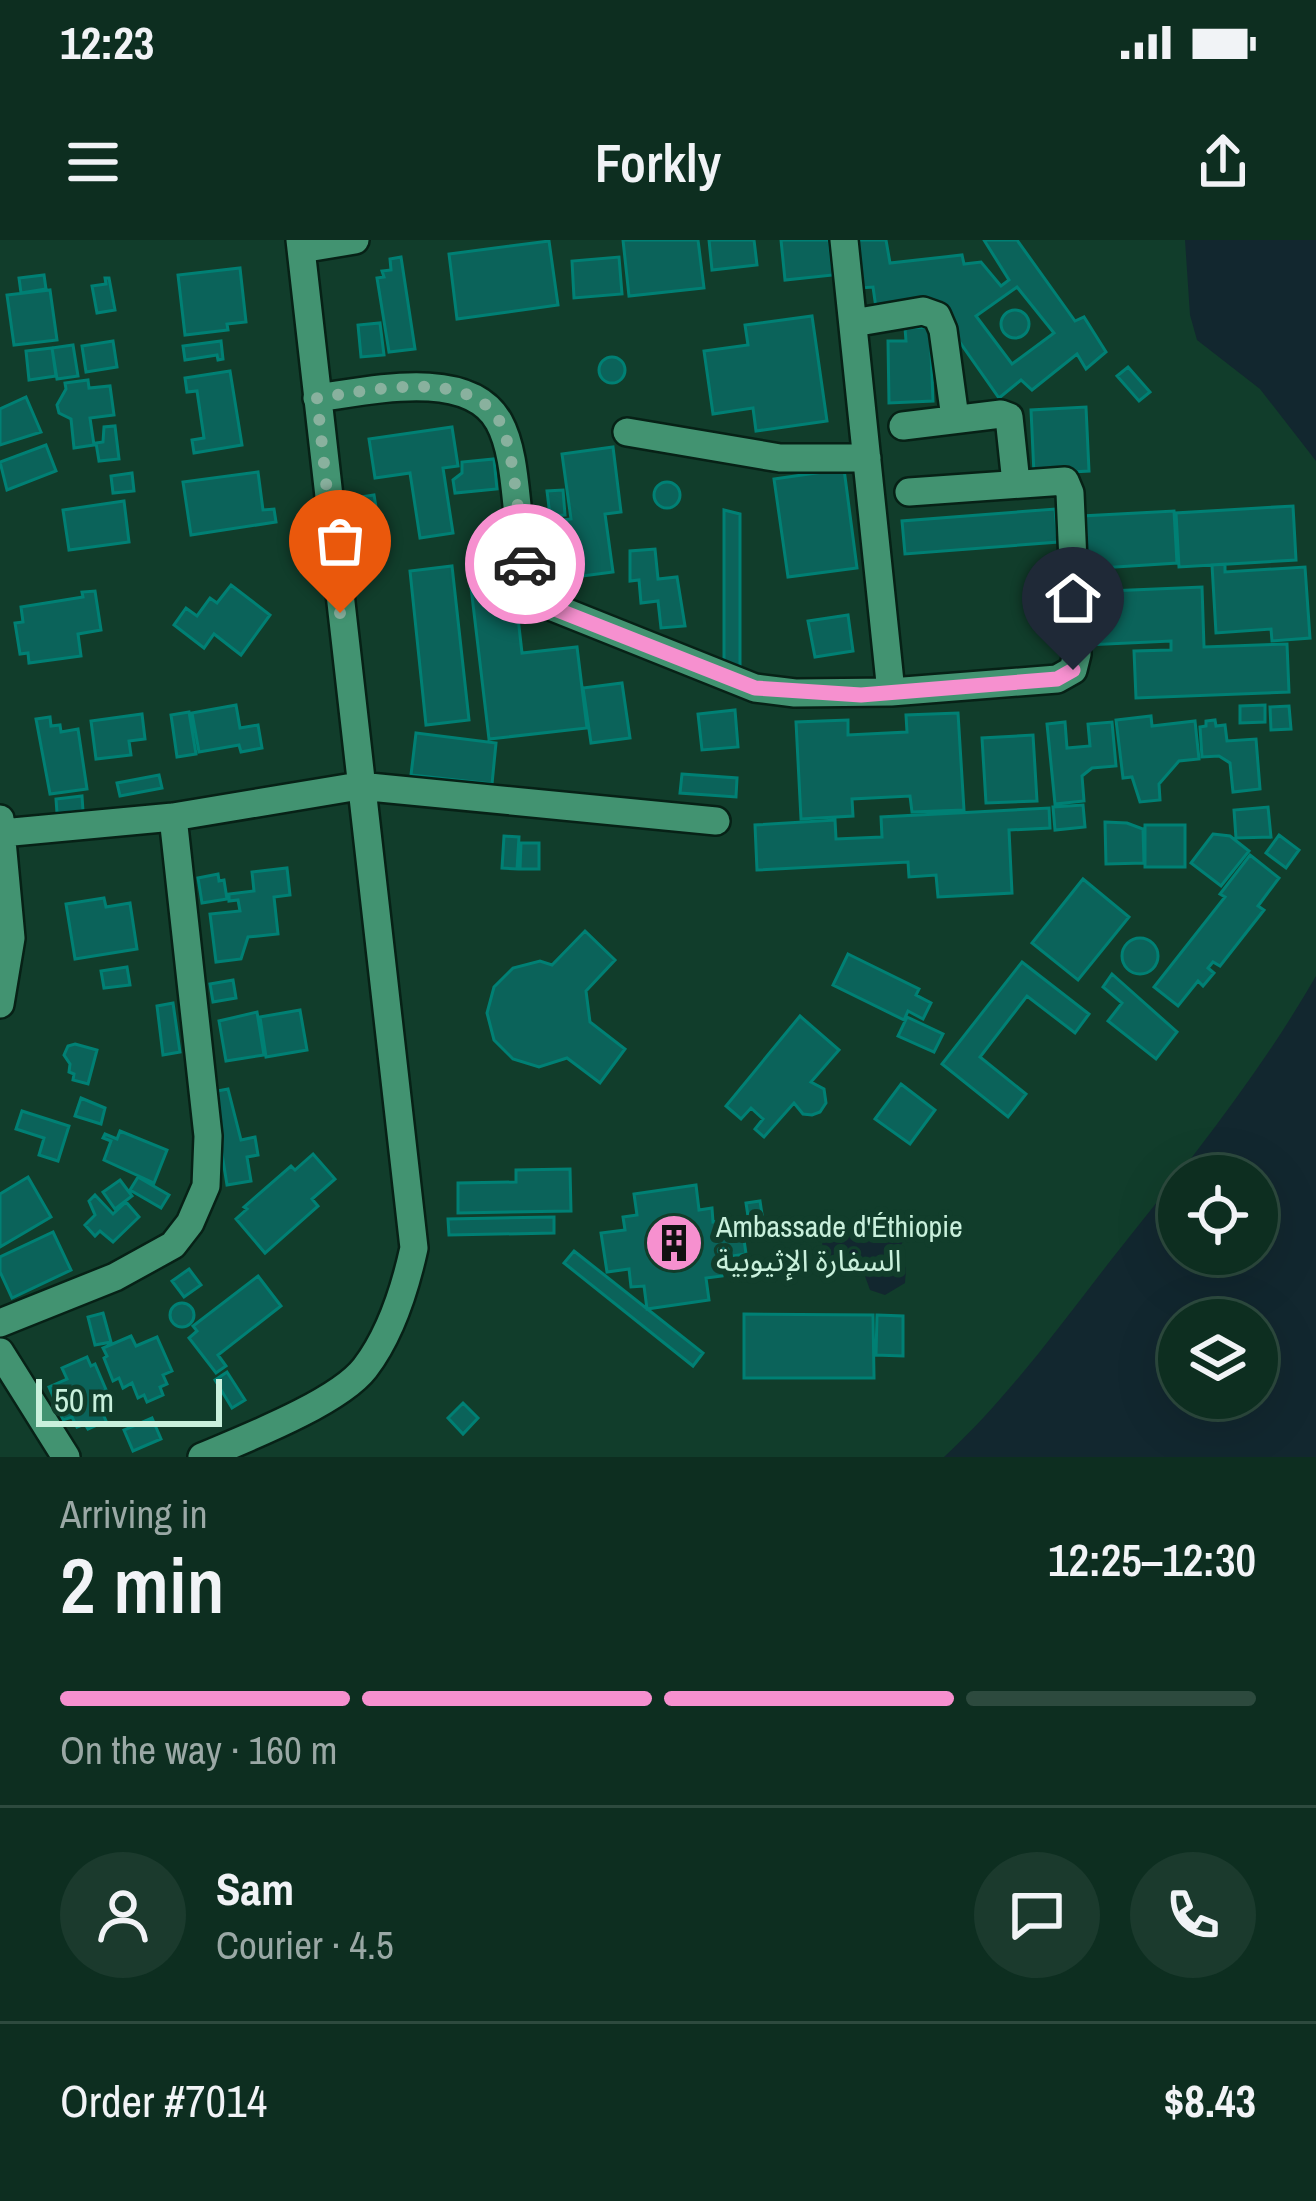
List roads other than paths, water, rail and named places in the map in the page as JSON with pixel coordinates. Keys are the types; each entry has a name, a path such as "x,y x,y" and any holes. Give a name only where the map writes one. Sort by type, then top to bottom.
{"street":[{"path":"202,1457 342,1390 364,1369 389,1326 407,1282 414,1248 300,244 355,240"},
{"path":"844,240 891,692"},
{"path":"853,323 923,311 937,316 944,330 956,418"},
{"path":"317,398 429,387 463,391 481,399 502,425 530,582 550,607 755,688 796,693 891,692 1057,679 1073,670 1077,654 1070,493 1065,481 908,492"},
{"path":"903,426 1001,414 1009,417 1016,483"},
{"path":"627,432 780,458 866,458"},
{"path":"2,833 173,817 359,785 716,821"},
{"path":"0,1323 115,1277 173,1245 190,1222 206,1186 208,1136 173,817"},
{"path":"0,819 11,938 0,1004"},
{"path":"0,1352 66,1457"}],"water":[{"path":"1185,240 1316,240 1316,461 1260,389 1197,340 1190,315"},
{"path":"1316,976 1316,1457 944,1457 1052,1336 1158,1200 1158,1275 1278,1275 1278,1155 1193,1155 1270,1050"},
{"path":"888,1212 910,1233 896,1251 906,1268 905,1283 885,1295 870,1290 861,1265 834,1262 822,1244 832,1225 850,1223 865,1228"}],"place":[{"name":"Ambassade d'Éthiopie السفارة الإثيوبية","path":"674,1243"}]}
